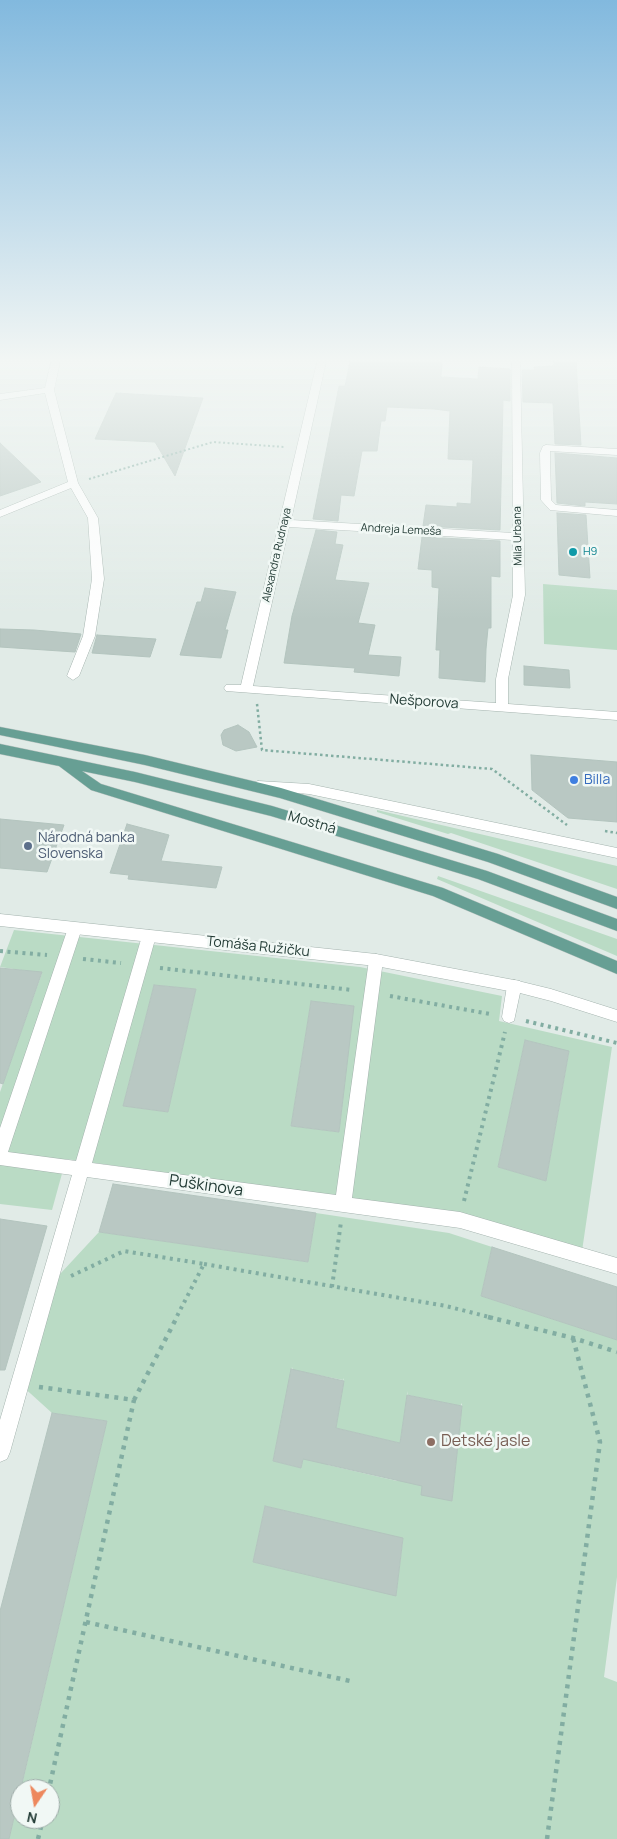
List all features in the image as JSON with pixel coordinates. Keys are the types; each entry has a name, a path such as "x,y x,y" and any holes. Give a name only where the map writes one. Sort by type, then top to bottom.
{"main road":[{"name":"Mostná","path":"0,730 145,760 249,786 411,832 493,858 617,903"},
{"name":"Mostná","path":"0,749 203,793 272,811 482,875 617,925"},
{"path":"60,761 96,786 438,892 617,968"}],"street":[{"path":"64,448 73,483 93,518 98,579 90,636 73,676"},
{"name":"Alexandra Rudnaya","path":"246,689 302,448"},
{"name":"Mila Urbana","path":"502,707 502,680 519,595 517,448"},
{"path":"0,514 73,483"},
{"name":"Andreja Lemeša","path":"284,523 518,537"},
{"name":"Nešporova","path":"230,688 617,716"},
{"path":"249,786 310,788 617,852"},
{"name":"Tomáša Ružičku","path":"0,920 376,960 514,986"}],"lane":[{"path":"617,452 546,448 545,453 546,500 553,508 617,513"},
{"path":"0,1152 74,928"},
{"path":"0,1452 149,936"},
{"path":"343,1204 376,960"},
{"path":"509,1017 514,986 551,995 617,1016"},
{"name":"Puškinova","path":"0,1158 460,1220 617,1266"}],"path":[{"path":"73,483 193,448"},
{"path":"246,689 256,702 262,750 492,769 568,825"},
{"path":"597,830 617,833"},
{"path":"0,951 372,992 509,1017 617,1043"},
{"path":"460,1220 488,1096 509,1017"},
{"path":"332,1287 343,1204"},
{"path":"48,1287 124,1251 446,1306 573,1338 617,1352"},
{"path":"51,1779 134,1400 204,1264"},
{"path":"548,1839 600,1442 573,1338"},
{"path":"20,1384 134,1400"},
{"path":"86,1622 350,1682"}],"green space":[{"path":"543,584 617,590 617,650 544,644"},
{"path":"377,810 617,866 617,889 451,833 448,834 377,812"},
{"path":"438,876 617,939 617,956 437,879"},
{"path":"14,930 360,967 502,996 499,1021 612,1047 582,1251 451,1212 66,1159 52,1210 0,1204 0,1092 42,973 0,967","holes":["154,985 196,989 168,1112 123,1106","311,1001 353,1006 339,1132 291,1126","525,1040 569,1052 546,1181 498,1167"]},
{"path":"316,1213 449,1233 492,1247 481,1296 617,1340 617,1577 604,1677 617,1682 617,1839 9,1839 11,1829 60,1829 60,1779 23,1779 107,1421 52,1413 20,1384 48,1287 99,1232 308,1262","holes":["292,1367 293,1370 343,1380 344,1378 336,1428 400,1443 408,1391 408,1395 460,1406 462,1403 452,1501 413,1473 397,1481 328,1465 328,1463 305,1448 301,1468 273,1461","265,1506 403,1539 396,1595 253,1562"]}],"building":[{"path":"0,448 5,448 41,482 0,496"},
{"path":"158,448 185,448 175,476"},
{"path":"327,448 377,448 377,451 362,451 354,496 341,495 338,521 313,519"},
{"path":"448,448 502,448 500,530 423,526 426,505 457,507 457,503 471,504 473,460 448,459"},
{"path":"555,453 617,458 617,504 585,502 585,506 557,503"},
{"name":"H9","path":"557,513 586,515 590,578 559,575"},
{"path":"316,530 337,532 335,544 343,545 335,580 369,583 358,623 375,625 368,655 401,657 399,676 354,672 355,668 284,663 292,616"},
{"path":"422,537 500,541 500,577 491,576 491,628 488,628 485,682 439,678 440,650 436,650 439,588 432,587 432,570 418,569"},
{"path":"205,588 236,592 225,630 228,630 221,658 180,655 197,602 201,602"},
{"path":"0,629 81,634 75,652 0,647"},
{"path":"97,635 156,639 150,657 92,653"},
{"path":"524,666 569,670 570,688 524,685"},
{"path":"238,725 249,732 257,747 236,751 223,745 221,735 224,730"},
{"name":"Billa","path":"531,755 617,762 617,822 568,818 532,790"},
{"name":"Národná banka Slovenska","path":"0,819 64,825 47,872 0,868"},
{"path":"127,824 169,835 161,861 222,867 216,888 128,879 129,875 110,873"},
{"path":"0,968 42,972 3,1084 0,1083"},
{"path":"154,985 196,989 168,1112 123,1106"},
{"path":"311,1001 354,1006 339,1132 291,1126"},
{"path":"525,1040 569,1051 546,1181 498,1167"},
{"path":"113,1184 316,1213 308,1262 99,1232"},
{"path":"0,1219 47,1226 5,1370 0,1370"},
{"path":"492,1247 617,1287 617,1340 481,1296"},
{"path":"291,1369 344,1381 336,1428 400,1443 407,1395 462,1406 452,1501 421,1495 422,1486 303,1459 301,1468 273,1461"},
{"path":"52,1413 107,1421 23,1779 10,1779 11,1829 9,1839 0,1839 0,1611"},
{"path":"265,1506 403,1538 396,1596 253,1562"}],"place":[{"name":"H9","path":"573,552"},
{"name":"Billa","path":"574,780"},
{"name":"Národná banka Slovenska","path":"28,846"},
{"name":"Detské jasle","path":"431,1442"}]}
